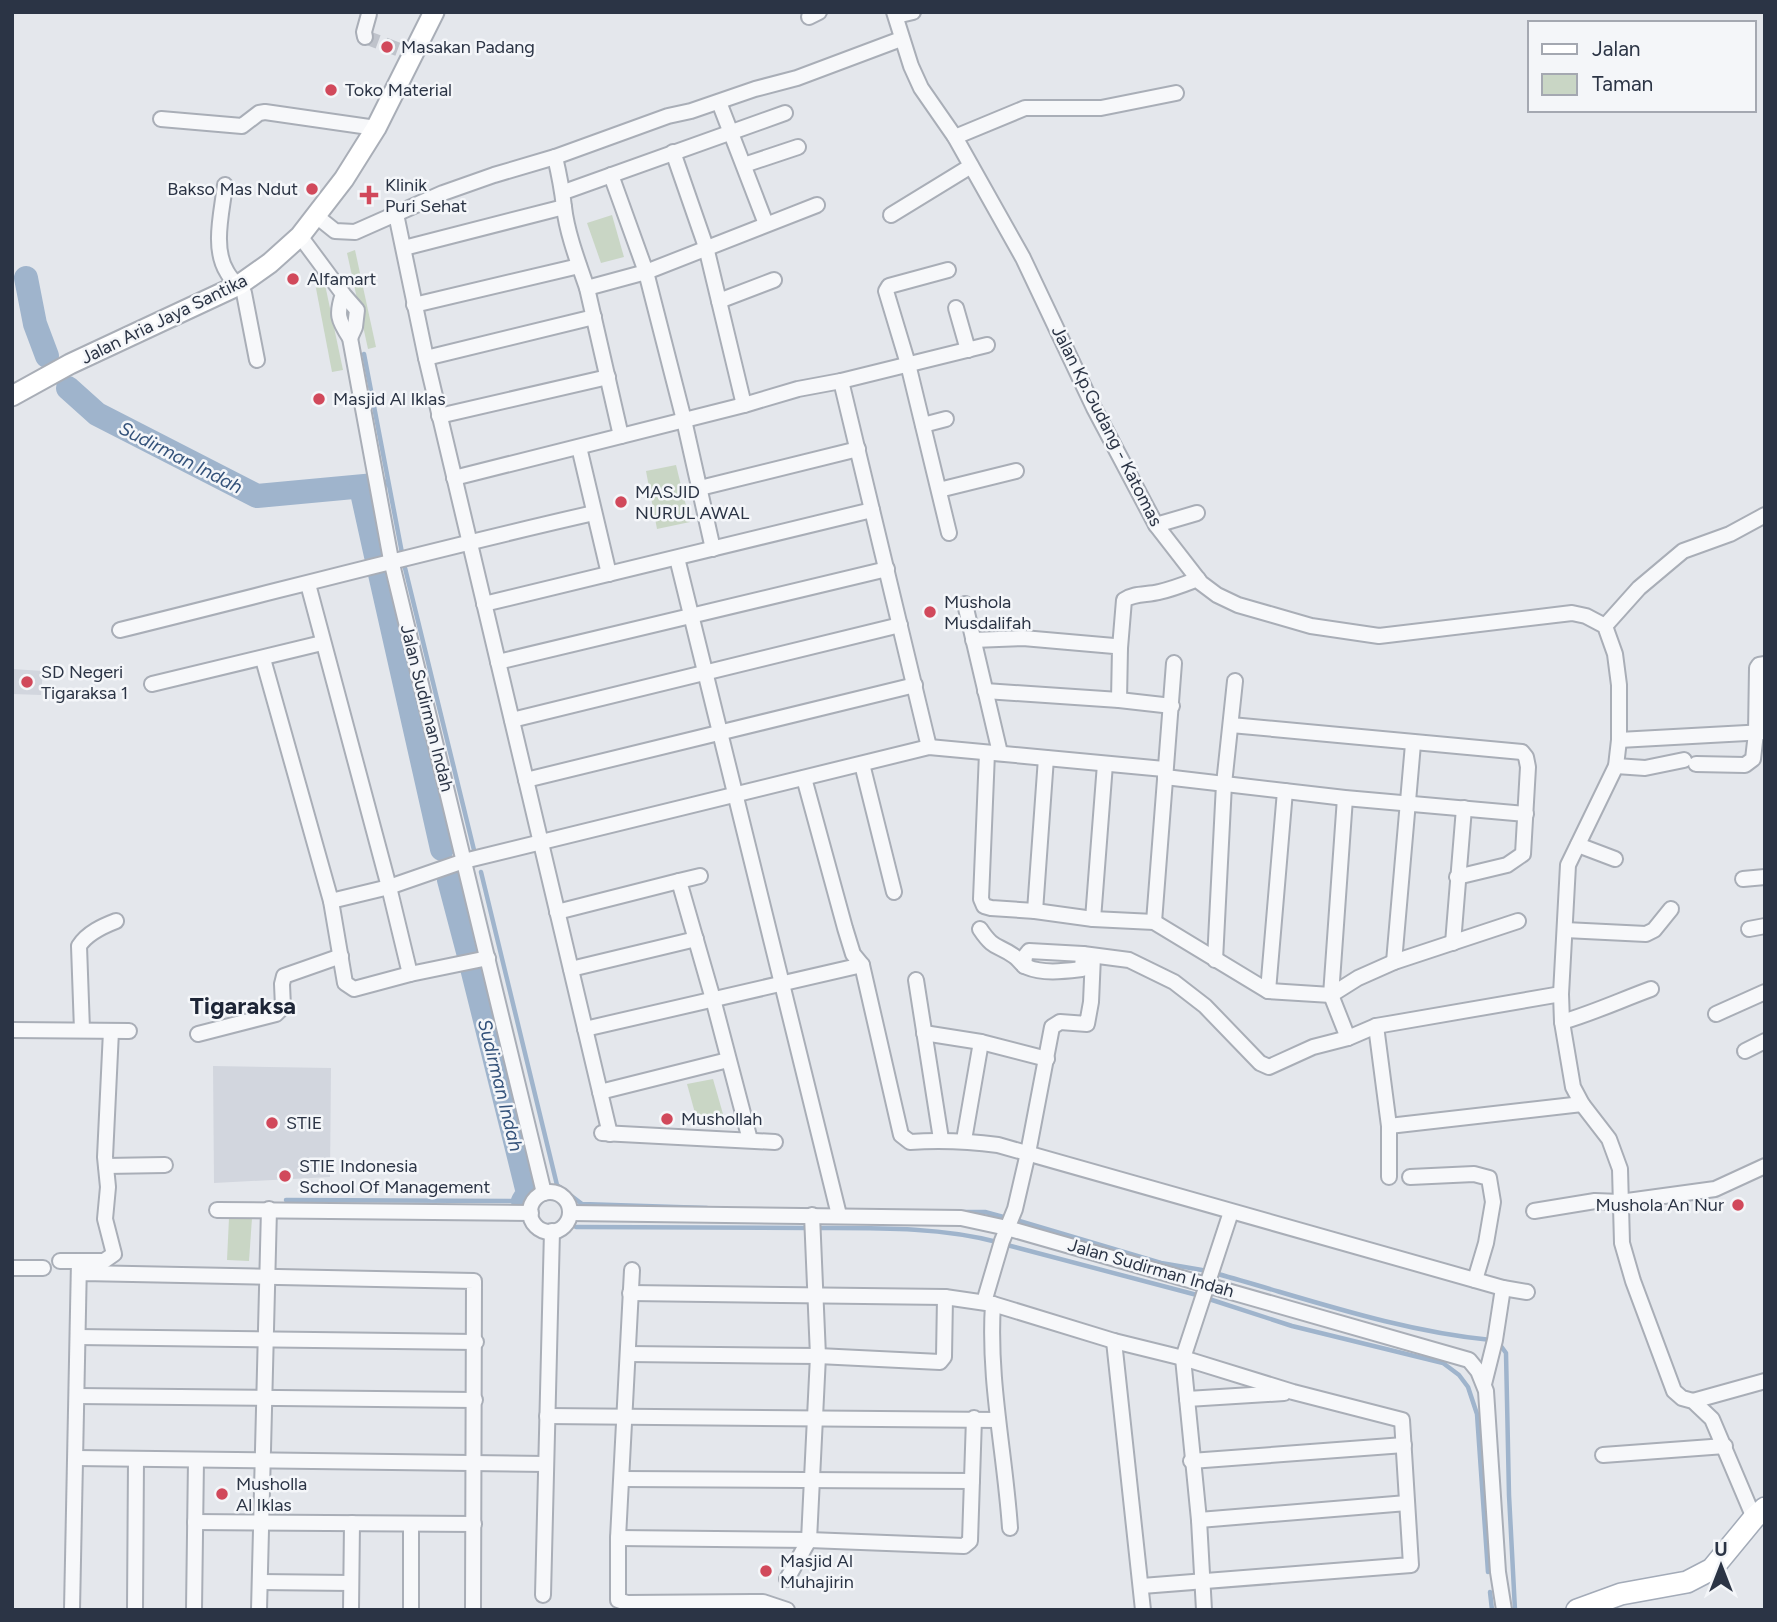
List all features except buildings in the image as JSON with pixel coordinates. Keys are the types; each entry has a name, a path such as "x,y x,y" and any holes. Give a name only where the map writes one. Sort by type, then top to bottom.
{"main road":[{"path":"1577,1610 1621,1594 1687,1582 1712,1569 1759,1513"}],"street":[{"name":"Jalan Aria Jaya Santika","path":"12,396 71,364 239,285 271,263 300,236 344,179 376,128 410,53 434,12"},
{"path":"895,14 913,12"},
{"path":"365,37 369,14"},
{"name":"Jalan Kp.Gudang - Katomas","path":"895,14 901,39 921,88 955,137 1023,258 1094,408 1156,525 1198,579 1217,595 1238,605 1311,626 1379,636 1572,613 1586,616 1605,626"},
{"path":"315,215 335,231 344,233 370,227 443,193 555,157 668,116 797,78 901,39"},
{"path":"955,137 1025,108 1101,108 1176,93"},
{"path":"719,102 766,224"},
{"path":"161,119 242,126 264,111 376,128"},
{"path":"404,248 564,200 611,175 785,113"},
{"path":"744,165 798,147"},
{"path":"673,152 706,247 744,405"},
{"path":"555,157 621,436"},
{"path":"891,215 971,166"},
{"path":"611,175 646,272 684,420 713,549"},
{"path":"225,185 220,255 229,276 244,293 257,359"},
{"path":"587,288 646,272 817,205"},
{"path":"396,214 439,416 586,1028 606,1133 775,1142"},
{"name":"Jalan Sudirman Indah","path":"300,236 343,293 337,310 341,325 350,338 391,561 544,1193"},
{"path":"414,305 579,266"},
{"path":"948,270 887,287 949,533"},
{"path":"719,301 774,280"},
{"path":"956,308 968,350"},
{"path":"426,358 594,317"},
{"path":"454,478 798,389 987,345"},
{"path":"439,416 608,377"},
{"path":"841,381 929,747"},
{"path":"923,425 946,419"},
{"path":"579,447 609,574"},
{"path":"700,488 858,449"},
{"path":"939,490 1016,471"},
{"path":"484,604 872,510"},
{"path":"120,630 469,541 594,513"},
{"path":"1156,525 1197,513"},
{"path":"1759,1513 1712,1419 1693,1401 1682,1398 1674,1391 1659,1352 1622,1243 1620,1169 1609,1139 1582,1104 1573,1087 1562,1022 1561,994 1568,865 1616,766 1619,685 1615,654 1605,626 1639,588 1683,551 1730,534 1765,515"},
{"path":"677,558 839,1215"},
{"path":"498,662 887,569"},
{"path":"1119,700 1124,600 1128,596 1156,593 1198,579"},
{"path":"307,584 410,974"},
{"path":"965,604 985,691 994,753 981,899 984,906 1093,919 1154,922 1268,991 1331,995 1358,978 1394,961 1518,921"},
{"path":"512,720 900,625"},
{"path":"973,640 1032,639 1107,644 1120,648"},
{"path":"152,684 322,643"},
{"path":"263,659 331,901 345,983 354,989 488,958"},
{"path":"1154,922 1174,663"},
{"path":"1616,766 1645,768 1690,762 1750,763 1761,732 1757,668 1765,664"},
{"path":"1215,960 1224,784 1235,681"},
{"path":"526,780 915,685"},
{"path":"985,691 1172,706"},
{"path":"1231,726 1525,754 1528,767 1523,854 1507,865 1457,877"},
{"path":"1619,740 1761,732"},
{"path":"1394,961 1413,744"},
{"path":"331,901 389,887 464,861 929,747 1105,764 1224,784 1345,798 1526,814"},
{"path":"1035,911 1046,758"},
{"path":"863,764 894,892"},
{"path":"1093,919 1105,764"},
{"path":"804,778 853,954 862,965 901,1135 910,1142 941,1139 999,1145 1503,1288 1527,1292"},
{"path":"1268,991 1284,791"},
{"path":"1345,798 1331,995 1348,1038"},
{"path":"1453,943 1464,808"},
{"path":"1578,845 1615,859"},
{"path":"557,912 700,876"},
{"path":"1743,879 1765,877"},
{"path":"679,881 750,1140"},
{"path":"1565,930 1646,934 1654,930 1671,909"},
{"path":"82,1030 79,946 81,941 102,926 116,921"},
{"path":"1749,929 1765,926"},
{"path":"980,929 990,944 1016,957 1024,966 1059,972 1082,969 1088,955"},
{"path":"571,969 696,939"},
{"path":"1088,955 1129,960 1174,982 1205,1006 1264,1066 1276,1064 1313,1047 1348,1038 1376,1026 1561,994"},
{"path":"1010,1528 992,1378 989,1303 1028,1153 1052,1027 1060,1022 1087,1024 1091,1002 1088,955"},
{"path":"198,1034 276,1014 283,1007 284,976 341,956"},
{"path":"586,1028 862,965"},
{"path":"916,981 941,1139"},
{"path":"1562,1022 1651,989"},
{"path":"1716,1014 1765,992"},
{"path":"1376,1026 1389,1126 1389,1177"},
{"path":"12,1031 129,1031"},
{"path":"79,1268 104,1261 114,1254 105,1219 111,1031"},
{"path":"924,1033 981,1042 1047,1059"},
{"path":"1745,1051 1765,1041"},
{"path":"964,1140 981,1042"},
{"path":"600,1092 728,1060"},
{"path":"1389,1126 1582,1104"},
{"path":"106,1166 165,1165"},
{"path":"1534,1211 1595,1201 1620,1202 1715,1189 1765,1166"},
{"path":"1410,1177 1474,1174 1489,1178 1493,1202 1486,1243 1475,1280"},
{"path":"544,1193 560,1193 568,1201 571,1213 567,1224 558,1231 546,1232 536,1227 530,1213 531,1205 544,1193"},
{"path":"260,1610 269,1209"},
{"path":"217,1210 530,1213"},
{"path":"1204,1610 1199,1520 1191,1461 1183,1358 1231,1212"},
{"name":"Jalan Sudirman Indah","path":"571,1213 961,1218 1007,1228 1208,1284 1469,1360 1484,1384"},
{"path":"788,1579 809,1540 818,1356 812,1215"},
{"path":"543,1595 552,1231"},
{"path":"60,1261 79,1268 83,1273 474,1281 472,1610"},
{"path":"12,1268 43,1268"},
{"path":"72,1610 79,1268"},
{"path":"632,1270 618,1538 618,1600 763,1602 787,1610"},
{"path":"1503,1288 1495,1340 1484,1384 1504,1610"},
{"path":"631,1293 945,1297 989,1303 1293,1392 1402,1420 1411,1565 1142,1586"},
{"path":"628,1354 818,1356 940,1362 944,1357 945,1297"},
{"path":"78,1337 475,1342"},
{"path":"1114,1341 1143,1610"},
{"path":"1693,1401 1765,1381"},
{"path":"1187,1399 1293,1392"},
{"path":"77,1396 475,1400"},
{"path":"547,1416 999,1420"},
{"path":"618,1538 809,1540 964,1546 970,1541 974,1418"},
{"path":"1191,1461 1404,1445"},
{"path":"1603,1455 1725,1446"},
{"path":"76,1458 546,1464"},
{"path":"135,1610 136,1459"},
{"path":"194,1610 196,1460"},
{"path":"622,1479 972,1481"},
{"path":"1199,1520 1407,1503"},
{"path":"195,1522 474,1524"},
{"path":"351,1610 352,1523"},
{"path":"411,1524 411,1610"},
{"path":"260,1582 351,1583"}],"shaded area":[{"name":"SD Negeri Tigaraksa 1","path":"12,669 43,671 41,695 12,694"},
{"name":"STIE","path":"213,1066 331,1068 330,1177 214,1183"}],"green space":[{"path":"612,215 624,257 601,263 587,223"},
{"path":"355,250 376,347 368,349 347,253"},
{"path":"323,275 343,370 332,372 314,278"},
{"path":"676,465 690,522 657,529 646,471"},
{"path":"713,1079 725,1121 698,1124 687,1084"},
{"path":"229,1218 252,1218 249,1261 227,1260"}],"waterway":[{"name":"Sudirman Indah","path":"26,278 35,324 47,356"},
{"path":"364,354 402,553"},
{"name":"Sudirman Indah","path":"68,388 97,414 257,496 375,485"},
{"name":"Sudirman Indah","path":"361,488 376,556"},
{"path":"405,568 474,850"},
{"name":"Sudirman Indah","path":"380,574 442,849"},
{"path":"481,872 557,1185 582,1204 707,1208"},
{"name":"Sudirman Indah","path":"449,880 468,952"},
{"name":"Sudirman Indah","path":"472,968 528,1193 523,1201"},
{"path":"286,1200 523,1201"},
{"path":"960,1212 985,1212 1007,1218"},
{"path":"1016,1220 1161,1263 1202,1270"},
{"path":"576,1227 810,1228"},
{"path":"820,1228 932,1231 997,1242"},
{"path":"1007,1245 1197,1295"},
{"path":"1218,1274 1387,1322 1491,1340"},
{"path":"1209,1299 1292,1326 1443,1363 1459,1375 1468,1387 1477,1414 1488,1572"},
{"path":"1498,1342 1506,1353 1515,1610"},
{"path":"1490,1592 1492,1610"}],"tunnel":[{"path":"365,37 408,53"}],"place":[{"name":"Masakan Padang","path":"387,47"},
{"name":"Toko Material","path":"331,90"},
{"name":"Bakso Mas Ndut","path":"312,189"},
{"name":"Klinik Puri Sehat","path":"369,195"},
{"name":"Alfamart","path":"293,279"},
{"name":"Masjid Al Iklas","path":"319,399"},
{"name":"MASJID NURUL AWAL","path":"621,502"},
{"name":"Mushola Musdalifah","path":"930,612"},
{"name":"SD Negeri Tigaraksa 1","path":"27,682"},
{"name":"Mushollah","path":"667,1119"},
{"name":"STIE","path":"272,1123"},
{"name":"STIE Indonesia School Of Management","path":"285,1176"},
{"name":"Mushola An Nur","path":"1738,1205"},
{"name":"Musholla Al Iklas","path":"222,1494"},
{"name":"Masjid Al Muhajirin","path":"766,1571"}],"district":[{"name":"Tigaraksa","path":"243,1006"}]}
